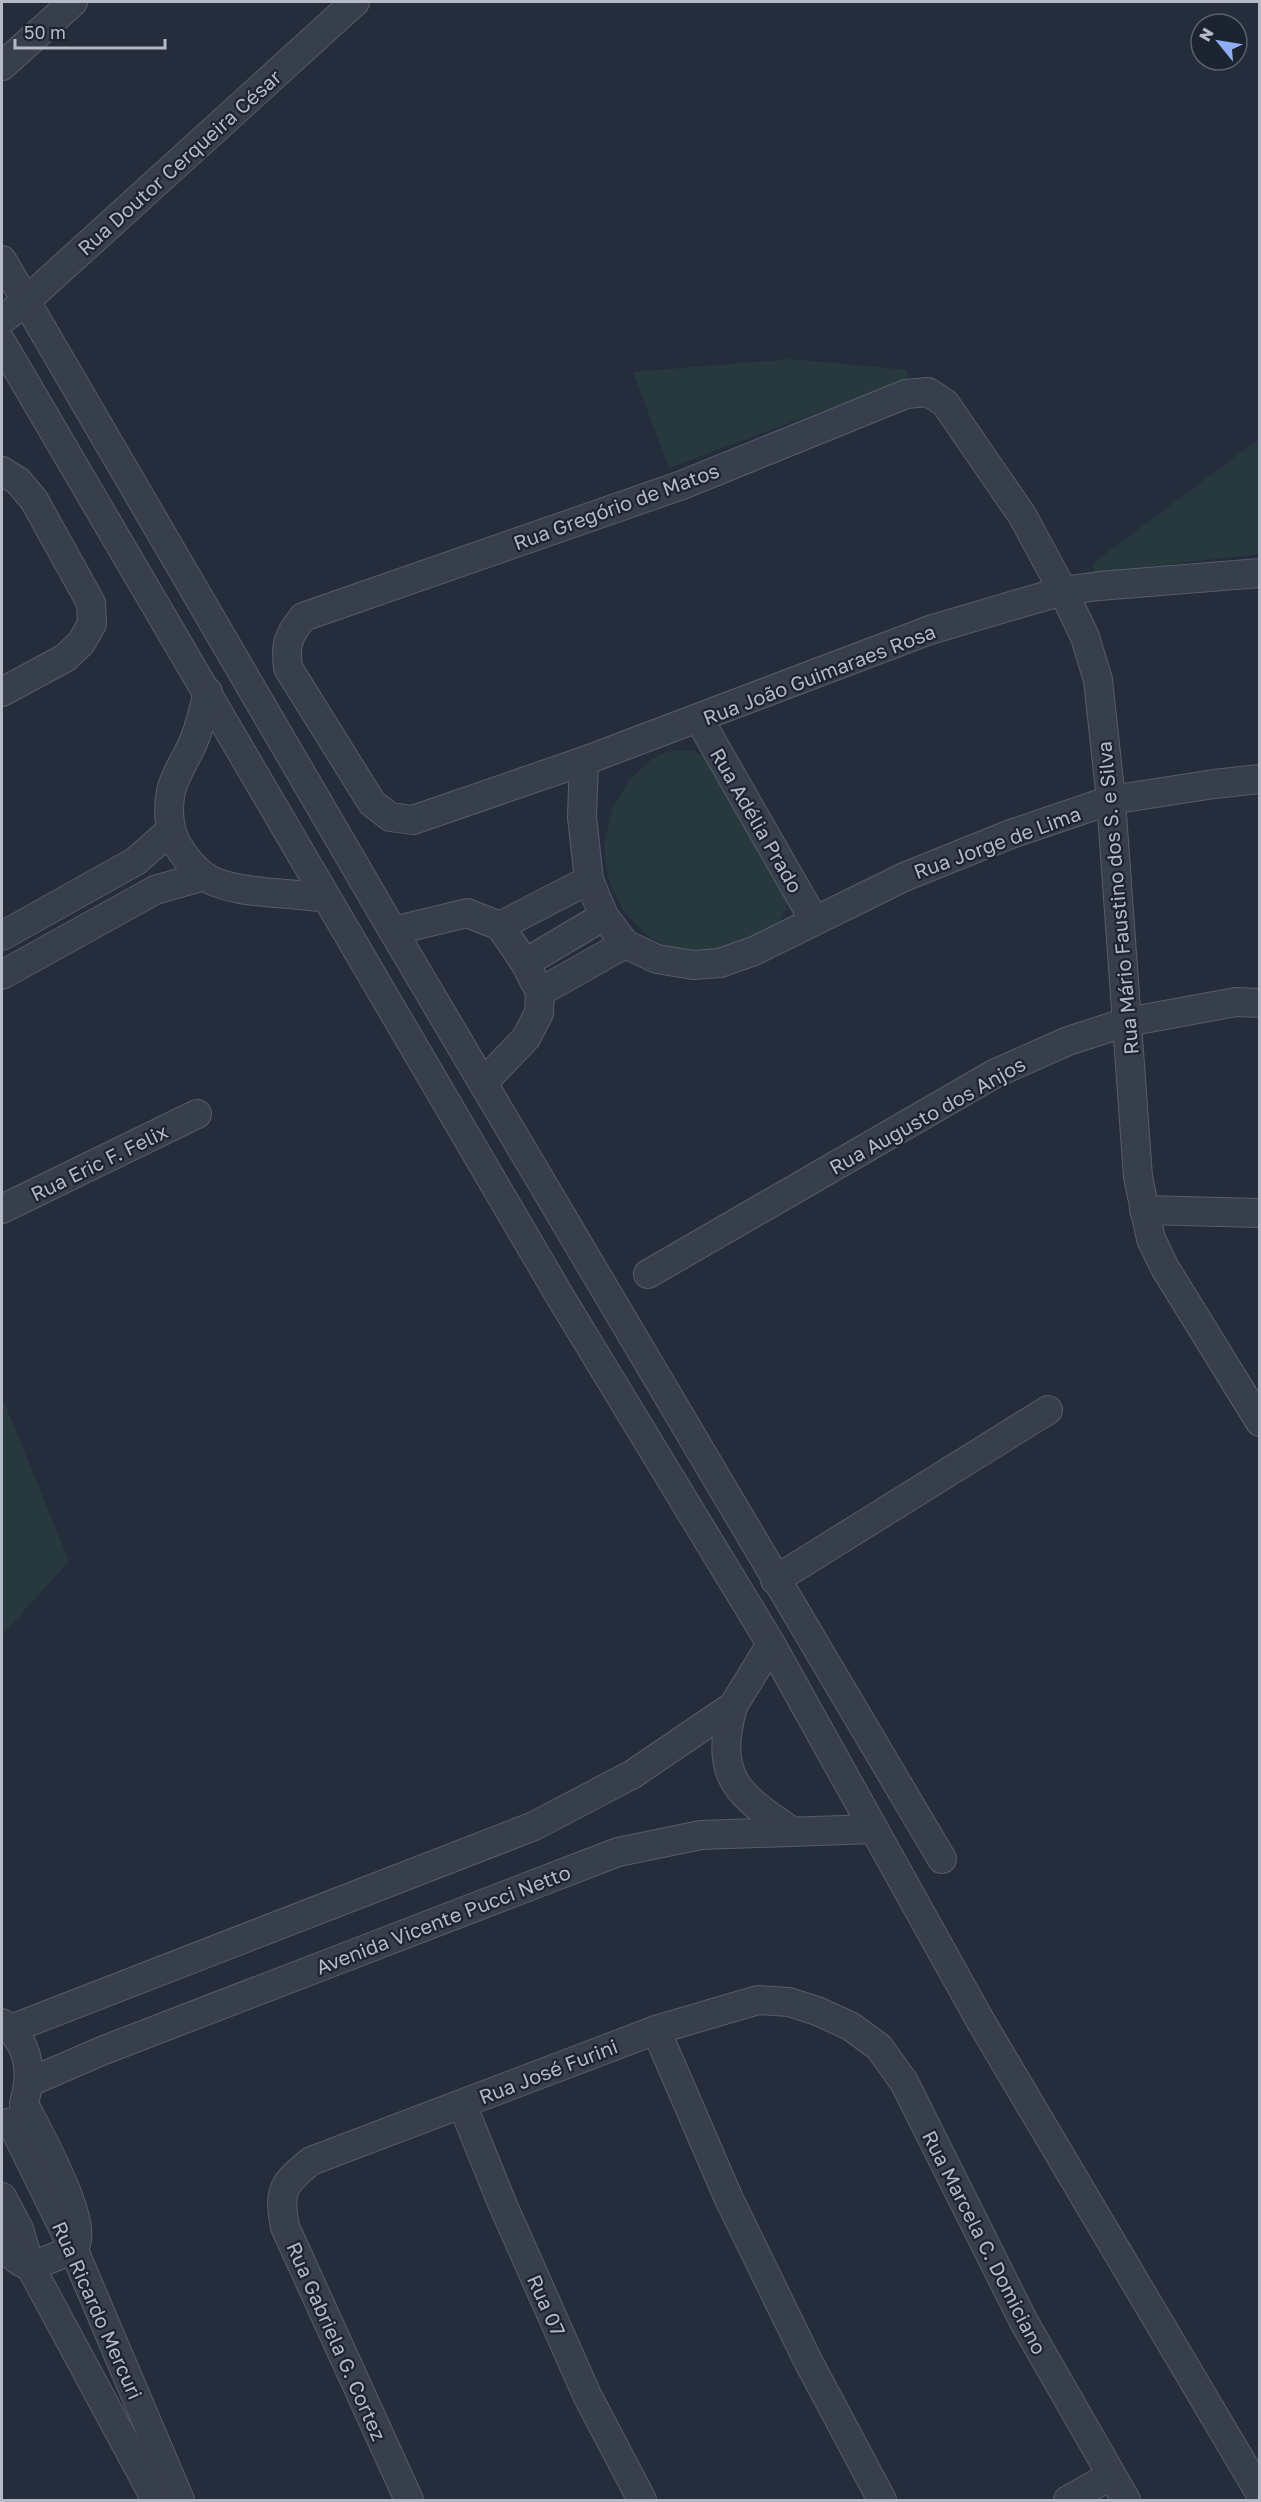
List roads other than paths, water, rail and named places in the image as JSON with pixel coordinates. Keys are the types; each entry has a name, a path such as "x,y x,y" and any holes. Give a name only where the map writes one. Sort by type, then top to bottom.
{"street":[{"path":"2,66 73,2"},
{"name":"Rua Doutor Cerqueira César","path":"2,320 26,301 355,2"},
{"path":"2,260 393,931 942,1859"},
{"path":"2,343 561,1298 771,1644 980,2020 1260,2493"},
{"name":"Rua Mário Faustino dos S. e Silva","path":"928,392 945,403 1015,506 1063,591 1085,637 1098,680 1111,800 1138,1177 1144,1210 1151,1239 1165,1268 1260,1422"},
{"name":"Rua Gregório de Matos","path":"390,817 372,803 288,668 285,648 292,632 303,617 682,484 906,394 928,392"},
{"path":"2,471 18,481 34,500 91,603 92,624 81,643 65,657 2,692"},
{"name":"Rua João Guimaraes Rosa","path":"390,817 413,820 699,719 930,630 1063,591 1260,573"},
{"path":"169,627 204,607"},
{"path":"208,692 196,735 179,767 171,790 169,808 171,830 177,846 204,876 225,885 245,890 297,893 326,898"},
{"name":"Rua Adélia Prado","path":"699,719 814,920"},
{"path":"540,993 625,944 604,916 589,880 582,817 584,761"},
{"name":"Rua Jorge de Lima","path":"625,944 657,959 693,965 720,963 754,951 904,877 990,842 1111,800 1260,779"},
{"path":"2,936 136,861 171,830"},
{"path":"2,975 155,890 204,876"},
{"path":"500,926 589,880"},
{"path":"393,931 467,913 500,926 525,963 540,993 539,1013 526,1038 483,1083"},
{"path":"525,963 604,916"},
{"name":"Rua Augusto dos Anjos","path":"648,1274 994,1074 1068,1041 1127,1022 1236,1002 1260,1003"},
{"name":"Rua Eric F. Felix","path":"2,1209 197,1114"},
{"path":"1144,1210 1260,1213"},
{"path":"561,1298 597,1277"},
{"path":"775,1580 1048,1410"},
{"path":"771,1644 733,1706 726,1734 725,1754 731,1775 743,1794 760,1810 792,1831"},
{"path":"6,2026 534,1826 633,1774 733,1706"},
{"path":"843,1773 868,1788 899,1786"},
{"path":"873,1829 899,1786"},
{"name":"Avenida Vicente Pucci Netto","path":"16,2109 104,2050 618,1852 701,1835 873,1829"},
{"name":"Rua José Furini","path":"288,2179 311,2161 656,2031 758,2000 789,2002 817,2010"},
{"name":"Rua Marcela C. Domiciano","path":"817,2010 850,2026 879,2047 904,2082 1023,2322 1110,2476 1126,2500"},
{"name":"Rua Ricardo Mercuri","path":"6,2026 22,2045 29,2063 16,2109 180,2500"},
{"path":"656,2031 739,2219 808,2361 882,2500"},
{"name":"Rua 07","path":"462,2104 502,2204 587,2395 642,2500"},
{"name":"Rua Gabriela G. Cortez","path":"288,2179 281,2204 285,2227 409,2500"},
{"name":"Rua Ricardo Mercuri","path":"2,2197 19,2229 30,2266 156,2500"},
{"path":"2,2240 17,2261 30,2266 73,2248"},
{"path":"1068,2500 1110,2476"}]}
